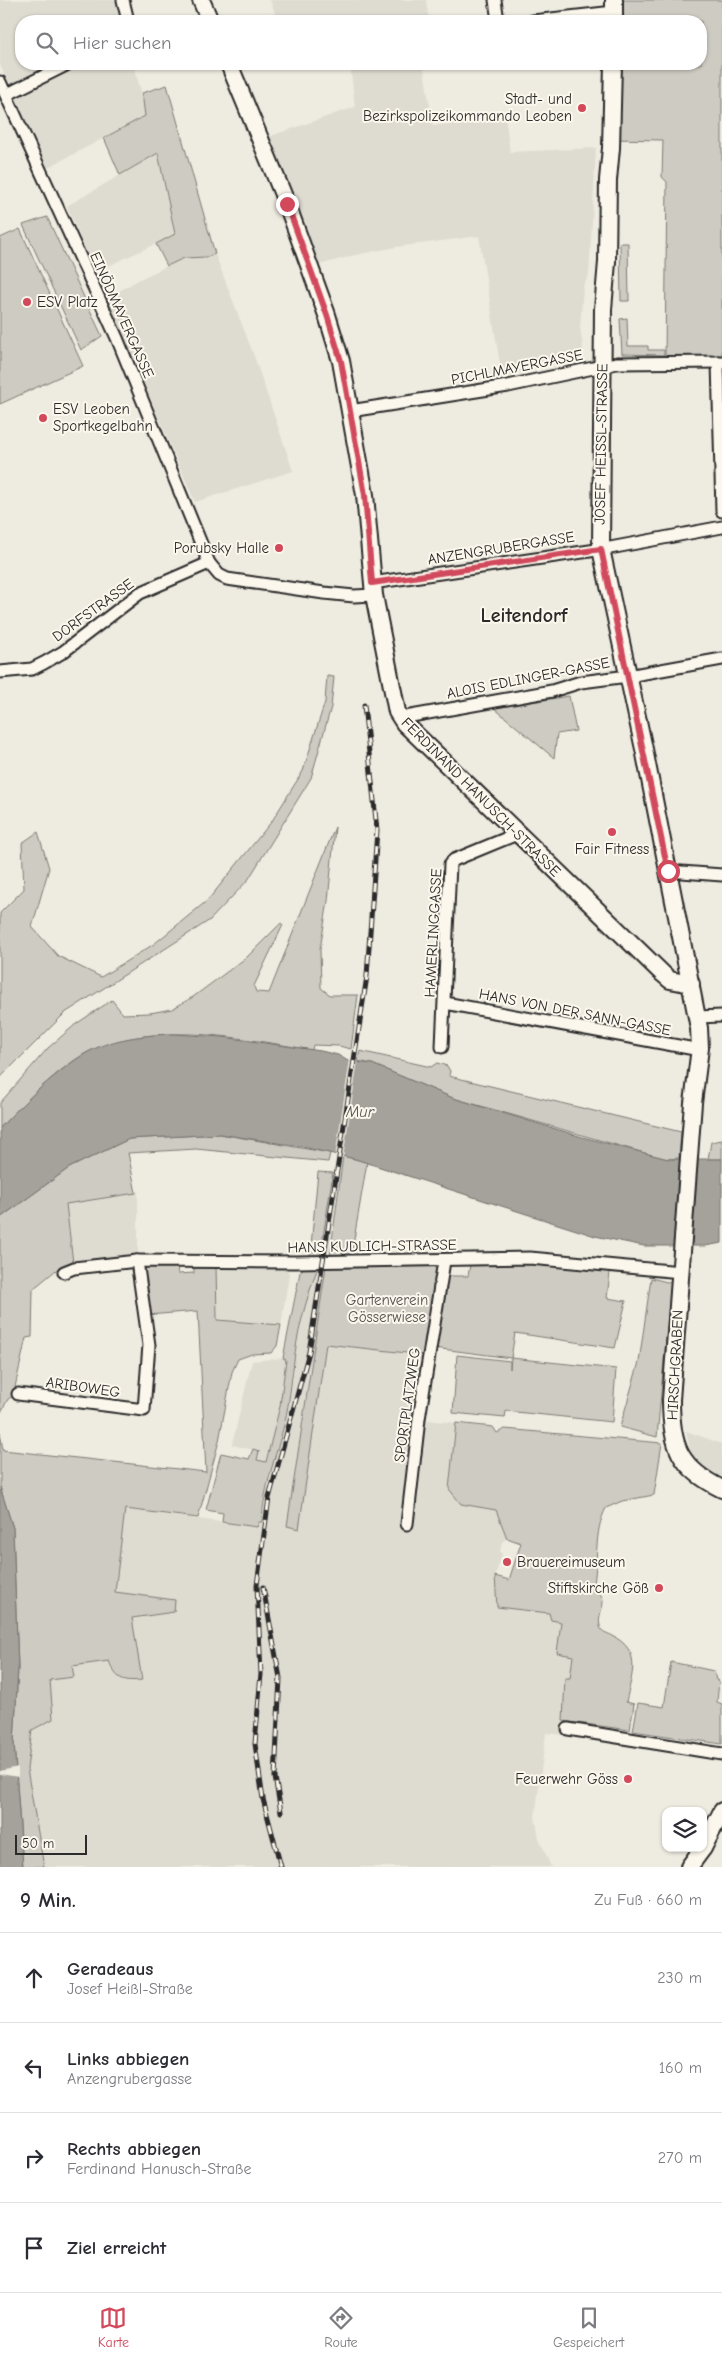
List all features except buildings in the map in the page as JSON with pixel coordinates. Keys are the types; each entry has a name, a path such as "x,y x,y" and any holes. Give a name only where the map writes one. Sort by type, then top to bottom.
{"main road":[{"path":"202,0 208,15"},
{"name":"FERDINAND HANUSCH-STRASSE","path":"232,70 280,187 327,315 341,361 365,495 373,589 394,705 400,718 517,834 663,974 670,980 691,984"},
{"name":"JOSEF HEISSL-STRASSE","path":"613,70 601,365 603,454 601,549 697,1017 700,1050 690,1144 683,1249"},
{"name":"HIRSCHGRABEN","path":"683,1249 671,1400 674,1439 678,1452 688,1466 706,1481 722,1489"},
{"path":"707,1840 722,1812"},
{"path":"689,1867 700,1852"}],"street":[{"path":"123,0 127,15"},
{"path":"495,0 497,15"},
{"path":"582,15 614,11"},
{"path":"5,100 58,70"},
{"name":"EINÖDMAYERGASSE","path":"0,82 5,100 118,338 210,563"},
{"path":"720,362 722,511"},
{"name":"PICHLMAYERGASSE","path":"350,411 508,386 601,365 720,362"},
{"name":"ANZENGRUBERGASSE","path":"373,589 722,527"},
{"path":"210,563 219,575 227,579 354,596 373,589"},
{"name":"DORFSTRASSE","path":"0,672 32,669 44,663 140,593 210,563"},
{"name":"ALOIS EDLINGER-GASSE","path":"400,718 552,691 581,682 628,676 722,659"},
{"name":"HAMERLINGGASSE","path":"442,1047 450,864 454,860 517,834"},
{"path":"668,871 722,875"},
{"name":"HANS VON DER SANN-GASSE","path":"445,1003 700,1050"},
{"path":"697,1017 722,1016"},
{"name":"HANS KUDLICH-STRASSE","path":"64,1272 74,1268 137,1261 444,1261 530,1258 681,1272"},
{"name":"ARIBOWEG","path":"18,1394 144,1410 149,1345 137,1261"},
{"name":"SPORTPLATZWEG","path":"407,1524 418,1419 444,1261"},
{"path":"568,1728 722,1754"}],"shaded area":[{"path":"0,0 120,0 124,15 15,15 15,70 135,70 145,104 146,116 47,168 0,65"},
{"path":"270,0 426,0 428,15 276,15"},
{"path":"351,70 424,70 433,126 505,116 510,152 596,148 589,275 583,286 580,327 583,349 579,355 570,360 502,376 479,236 396,247 355,255 316,266 268,137 355,107"},
{"path":"158,153 175,235 95,272 67,206"},
{"path":"215,254 254,356 293,471 195,502 107,298 140,279 184,258 207,257"},
{"path":"333,1173 340,1174 287,1526 299,1528 326,1344 425,1355 416,1419 456,1423 449,1489 461,1504 496,1510 507,1538 502,1542 500,1552 502,1554 495,1576 497,1607 550,1613 561,1622 573,1655 570,1678 565,1681 563,1721 569,1722 567,1735 546,1733 535,1817 539,1838 551,1867 44,1867 27,1769 32,1730 52,1719 50,1680 72,1666 109,1661 113,1673 132,1618 174,1612 175,1600 115,1592 125,1509 257,1527 259,1522 262,1522 270,1470 284,1424 292,1384 297,1343 307,1298 319,1266"},
{"path":"138,1192 138,1257 73,1263 66,1204"},
{"path":"216,1265 287,1267 289,1274 281,1325 217,1320"},
{"path":"283,1358 286,1360 280,1406 266,1462 257,1460 259,1451 232,1445 252,1361"},
{"path":"686,1431 722,1444 722,1478 708,1472 691,1454"}],"green space":[{"path":"614,0 722,0 722,359 665,359 667,182 662,177 663,140 612,139 613,70 707,70 707,15 614,15"},
{"path":"167,85 215,254 207,257 184,258 167,266 156,244 175,234 158,153 120,175 104,138 145,116 142,93"},
{"path":"47,217 102,336 81,350 23,225"},
{"name":"ESV Platz","path":"20,229 83,366 0,404 0,238"},
{"path":"620,243 628,243 629,301 621,301"},
{"path":"627,318 628,346 648,346 648,350 664,350 664,355 622,354 620,319"},
{"path":"327,676 334,677 331,707 311,778 248,880 210,920 65,1013 0,1078 0,913 24,889 22,843 38,832 49,868 32,927 58,956 101,977 154,944 208,900 272,821 303,771 325,702"},
{"path":"569,696 576,731 557,734 554,758 494,708"},
{"path":"335,827 328,901 320,949 321,988 330,995 358,995 351,1049 339,1046 313,1045 312,1050 200,1034 144,1036 116,1042 90,1051 68,1065 30,1097 0,1128 0,1103 48,1048 76,1024 112,1000 123,1014 150,1013 172,1009 193,997 247,957 281,923 283,925 254,986 256,992 269,993"},
{"path":"360,1051 431,1067 437,1063 447,1066 450,1071 449,1076 681,1132 679,1158 668,1159 648,1154 453,1098 372,1064 358,1061"},
{"path":"220,1134 330,1153 328,1162 196,1149 128,1153 136,1193 66,1204 73,1263 61,1266 33,1289 32,1337 26,1338 13,1396 8,1399 0,1414 0,1218 69,1168 129,1139"},
{"path":"722,1140 722,1159 708,1159 711,1142"},
{"path":"343,1156 367,1162 351,1257 330,1256"},
{"path":"318,1172 333,1173 320,1256 310,1256"},
{"path":"522,1261 610,1272 607,1298 626,1301 615,1348 515,1333 511,1358 434,1348 445,1276 468,1276 470,1265 521,1263"},
{"path":"194,1264 216,1265 217,1320 281,1325 277,1346 271,1353 252,1354 238,1359 232,1372 219,1441 198,1518 125,1509 115,1592 175,1600 174,1612 132,1618 142,1680 125,1680 121,1678 114,1672 109,1661 72,1666 74,1677 50,1680 53,1719 32,1730 27,1769 44,1867 23,1867 14,1743 18,1668 13,1528 0,1487 0,1432 3,1450 206,1472 198,1311 148,1315 143,1270 145,1267 177,1265 178,1274 194,1273"},
{"path":"307,1265 318,1267 299,1331 290,1394 281,1437 267,1485 262,1522 259,1522 257,1527 222,1522 223,1513 206,1510 221,1453 249,1459 253,1449 259,1451 257,1460 266,1462 280,1406 286,1360 283,1358 300,1272"},
{"name":"Gartenverein Gösserwiese","path":"435,1265 438,1268 425,1355 326,1344 299,1529 287,1526 326,1267"},
{"path":"651,1278 671,1283 657,1437 620,1427 639,1362"},
{"path":"457,1355 510,1361 510,1369 511,1358 616,1369 612,1422 506,1411 505,1418 453,1413"},
{"path":"456,1423 493,1427 497,1433 505,1429 662,1443 654,1495 622,1501 606,1508 599,1527 593,1588 602,1597 603,1602 599,1620 601,1628 621,1641 628,1648 631,1656 633,1664 626,1702 634,1704 630,1730 563,1721 565,1678 570,1678 573,1656 557,1653 561,1622 551,1620 549,1613 497,1607 495,1576 509,1580 521,1543 507,1538 496,1510 461,1504 449,1489"},
{"path":"671,1662 714,1671 716,1680 719,1681 717,1702 722,1704 722,1744 633,1731 638,1703 664,1707"}],"water":[{"name":"Mur","path":"174,1034 223,1037 321,1051 338,1055 348,1061 372,1064 453,1098 582,1137 668,1159 722,1159 722,1243 705,1246 644,1246 595,1236 355,1159 303,1147 220,1134 129,1139 69,1168 0,1218 0,1128 9,1118 53,1077 88,1052 108,1043 130,1038"},
{"path":"0,1487 13,1528 18,1668 14,1743 23,1867 0,1867"}],"pier":[{"path":"350,1059 358,1061 343,1158 335,1157"},
{"path":"18,1767 18,1777 0,1774 0,1771"}],"railway":[{"path":"281,1867 263,1799 255,1744 261,1674 257,1585 269,1498 309,1352 367,976 377,830 364,705"},
{"path":"263,1587 280,1678 275,1777 281,1812"}],"place":[{"name":"Stadt- und Bezirkspolizeikommando Leoben","path":"582,108"},
{"name":"ESV Platz","path":"27,302"},
{"name":"ESV Leoben Sportkegelbahn","path":"43,418"},
{"name":"Porubsky Halle","path":"279,548"},
{"name":"Fair Fitness","path":"612,832"},
{"name":"Brauereimuseum","path":"507,1562"},
{"name":"Stiftskirche Göß","path":"659,1588"},
{"name":"Feuerwehr Göss","path":"628,1779"}],"district":[{"name":"Leitendorf","path":"524,615"}],"route":[{"path":"287,204 327,315 341,361 365,495 372,583 601,549 668,871"}]}
